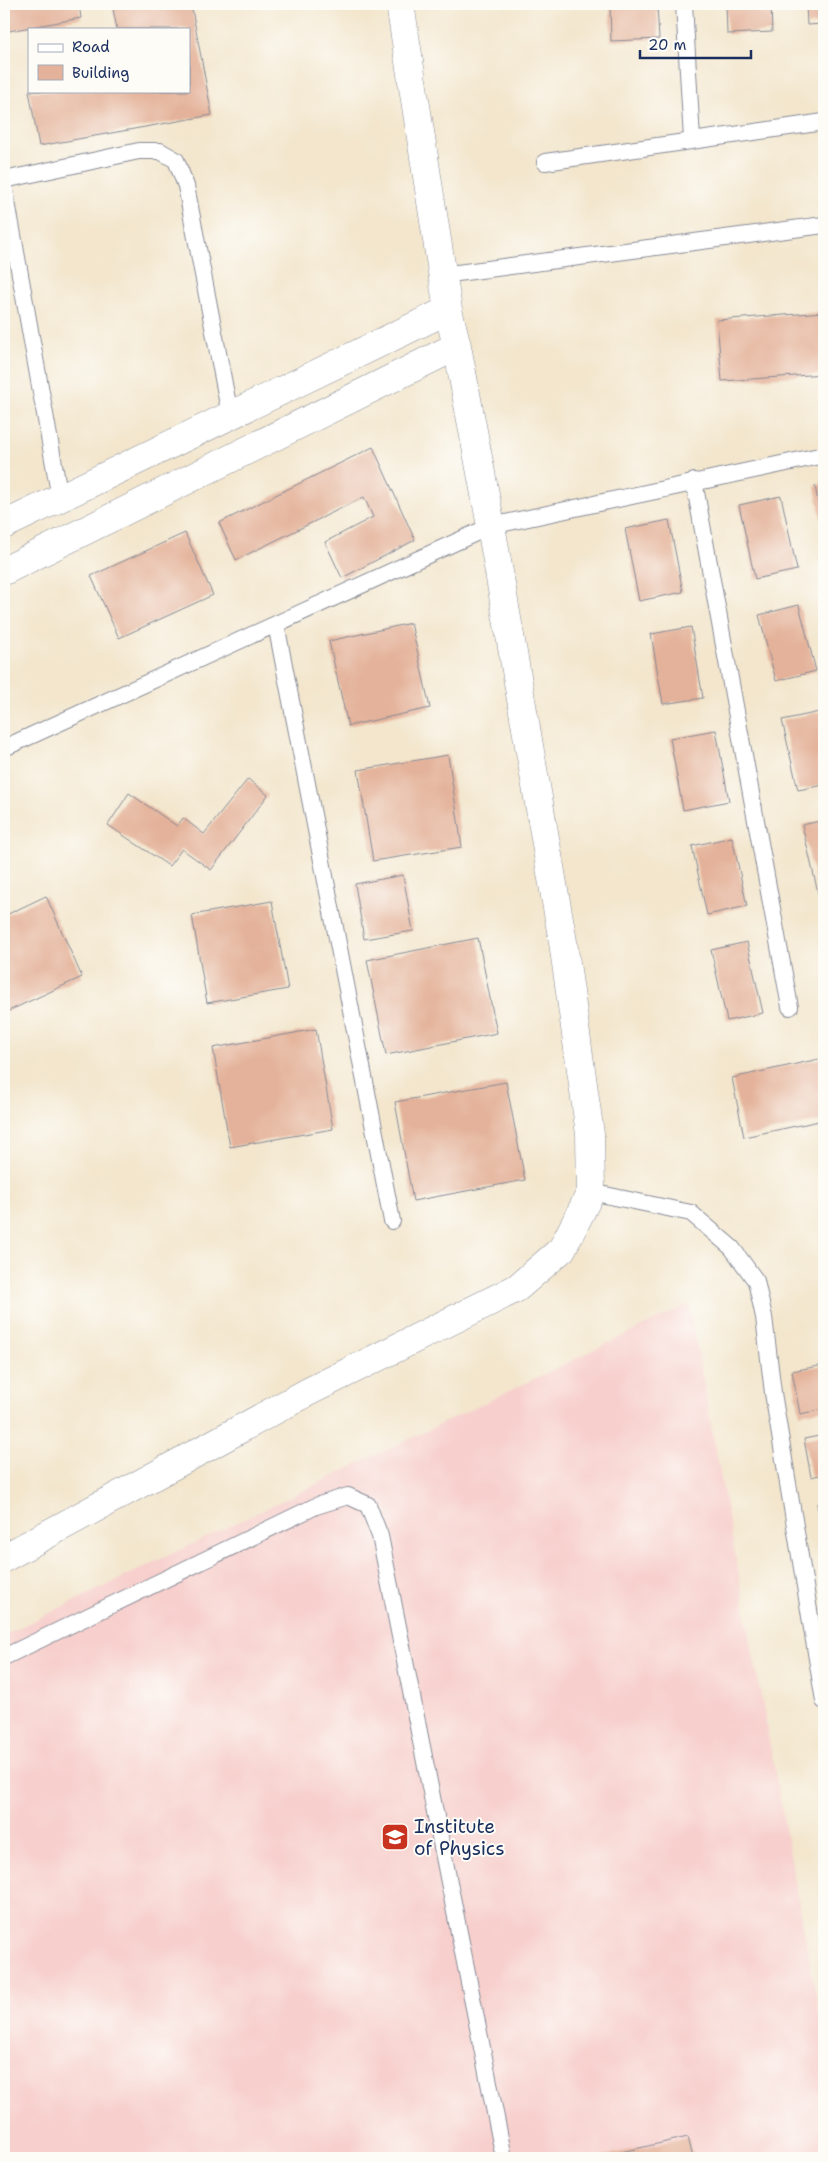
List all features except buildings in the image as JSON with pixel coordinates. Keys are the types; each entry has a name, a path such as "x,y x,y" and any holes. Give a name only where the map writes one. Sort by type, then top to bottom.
{"street":[{"path":"4,1558 308,1392 517,1288 562,1249 591,1192 590,1134 564,942 491,526 448,310 400,4"},
{"path":"4,525 448,310"},
{"path":"4,572 456,346"}],"lane":[{"path":"684,4 692,139"},
{"path":"545,162 692,139 824,122"},
{"path":"4,180 139,151 160,151 176,160 186,186 230,415"},
{"path":"4,185 60,498"},
{"path":"442,275 824,225"},
{"path":"4,748 491,526 824,454"},
{"path":"694,481 790,1007"},
{"path":"276,624 392,1221"},
{"path":"591,1192 691,1213 732,1248 756,1280 764,1317 773,1393 824,1701"},
{"path":"4,1657 316,1506 348,1496 368,1505 380,1536 504,2158"}],"shaded area":[{"name":"Institute of Physics","path":"689,1304 824,2039 824,2158 4,2158 4,1635"}],"place":[{"name":"Institute of Physics","path":"395,1837"}]}
